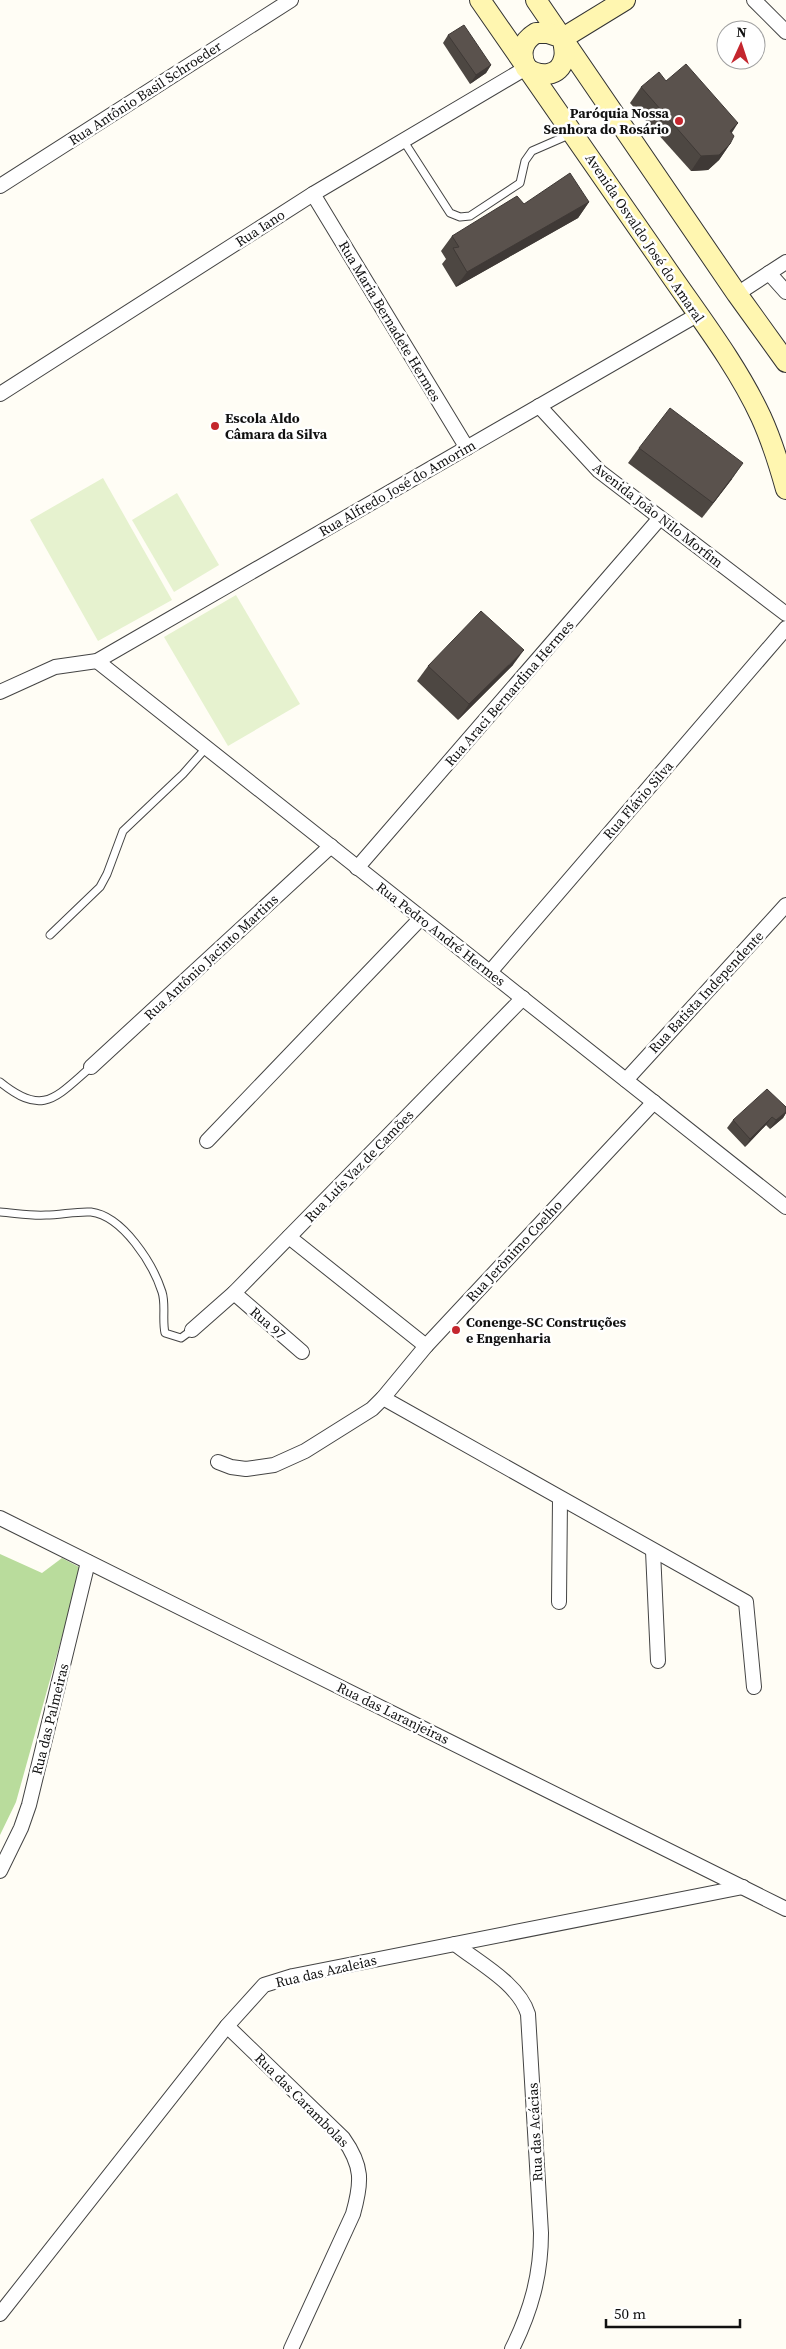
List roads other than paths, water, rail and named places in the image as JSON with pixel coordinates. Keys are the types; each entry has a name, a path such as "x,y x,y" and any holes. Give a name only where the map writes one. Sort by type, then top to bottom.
{"main road":[{"name":"Avenida Osvaldo José do Amaral","path":"480,0 526,68 574,133 736,372 761,416 776,451 786,489"},
{"path":"536,0 737,294 786,362"},
{"path":"563,38 564,60 555,71 541,75 526,68 522,52 523,46 530,36 542,32 563,38 624,0"}],"street":[{"path":"754,0 786,32"},
{"name":"Rua Antônio Basil Schroeder","path":"0,186 286,1"},
{"name":"Rua Iano","path":"0,394 313,194 526,68"},
{"name":"Rua Maria Bernadete Hermes","path":"313,194 467,448"},
{"path":"737,294 786,262"},
{"path":"769,273 786,292"},
{"name":"Rua Alfredo José do Amorim","path":"97,661 697,315"},
{"name":"Avenida João Nilo Morfim","path":"539,406 585,458 786,614"},
{"name":"Rua Araci Bernardina Hermes","path":"358,868 660,518"},
{"name":"Rua Flávio Silva","path":"490,972 786,628"},
{"path":"0,692 55,667 97,661"},
{"name":"Rua Pedro André Hermes","path":"97,661 786,1207"},
{"name":"Rua Antônio Jacinto Martins","path":"91,1067 331,846"},
{"name":"Rua Batista Independente","path":"626,1080 786,905"},
{"path":"207,1141 421,918"},
{"name":"Rua Luís Vaz de Camões","path":"192,1330 234,1293 523,998"},
{"name":"Rua Jerônimo Coelho","path":"218,1462 231,1467 246,1469 274,1465 314,1446 356,1420 383,1398 426,1346 654,1102"},
{"path":"289,1237 426,1346"},
{"name":"Rua 97","path":"234,1293 302,1352"},
{"path":"383,1398 746,1602 754,1687"},
{"path":"560,1499 560,1602"},
{"name":"Rua das Laranjeiras","path":"0,1518 786,1909"},
{"path":"653,1550 658,1661"},
{"name":"Rua das Palmeiras","path":"0,1871 21,1828 29,1805 88,1562"},
{"name":"Rua das Azaleias","path":"0,2314 227,2026 264,1985 293,1976 743,1887"},
{"name":"Rua das Acácias","path":"455,1944 516,1991 524,2002 528,2014 541,2223 541,2262 529,2311 512,2349"},
{"name":"Rua das Carambolas","path":"227,2026 342,2138 354,2154 360,2171 360,2191 353,2214 291,2349"}],"lane":[{"path":"403,140 450,212 460,217 470,216 520,183 525,162 532,151 574,133"},
{"path":"50,935 100,887 107,874 123,831 183,774 206,748"},
{"path":"0,1082 17,1096 29,1100 46,1100 57,1096 91,1067"},
{"path":"0,1212 43,1215 91,1212 103,1216 117,1226 140,1249 152,1269 163,1294 165,1333 172,1337 181,1338 192,1330"}],"place":[{"name":"Paróquia Nossa Senhora do Rosário","path":"679,121"},
{"name":"Escola Aldo Câmara da Silva","path":"215,426"},
{"name":"Conenge-SC Construções e Engenharia","path":"456,1330"}]}
